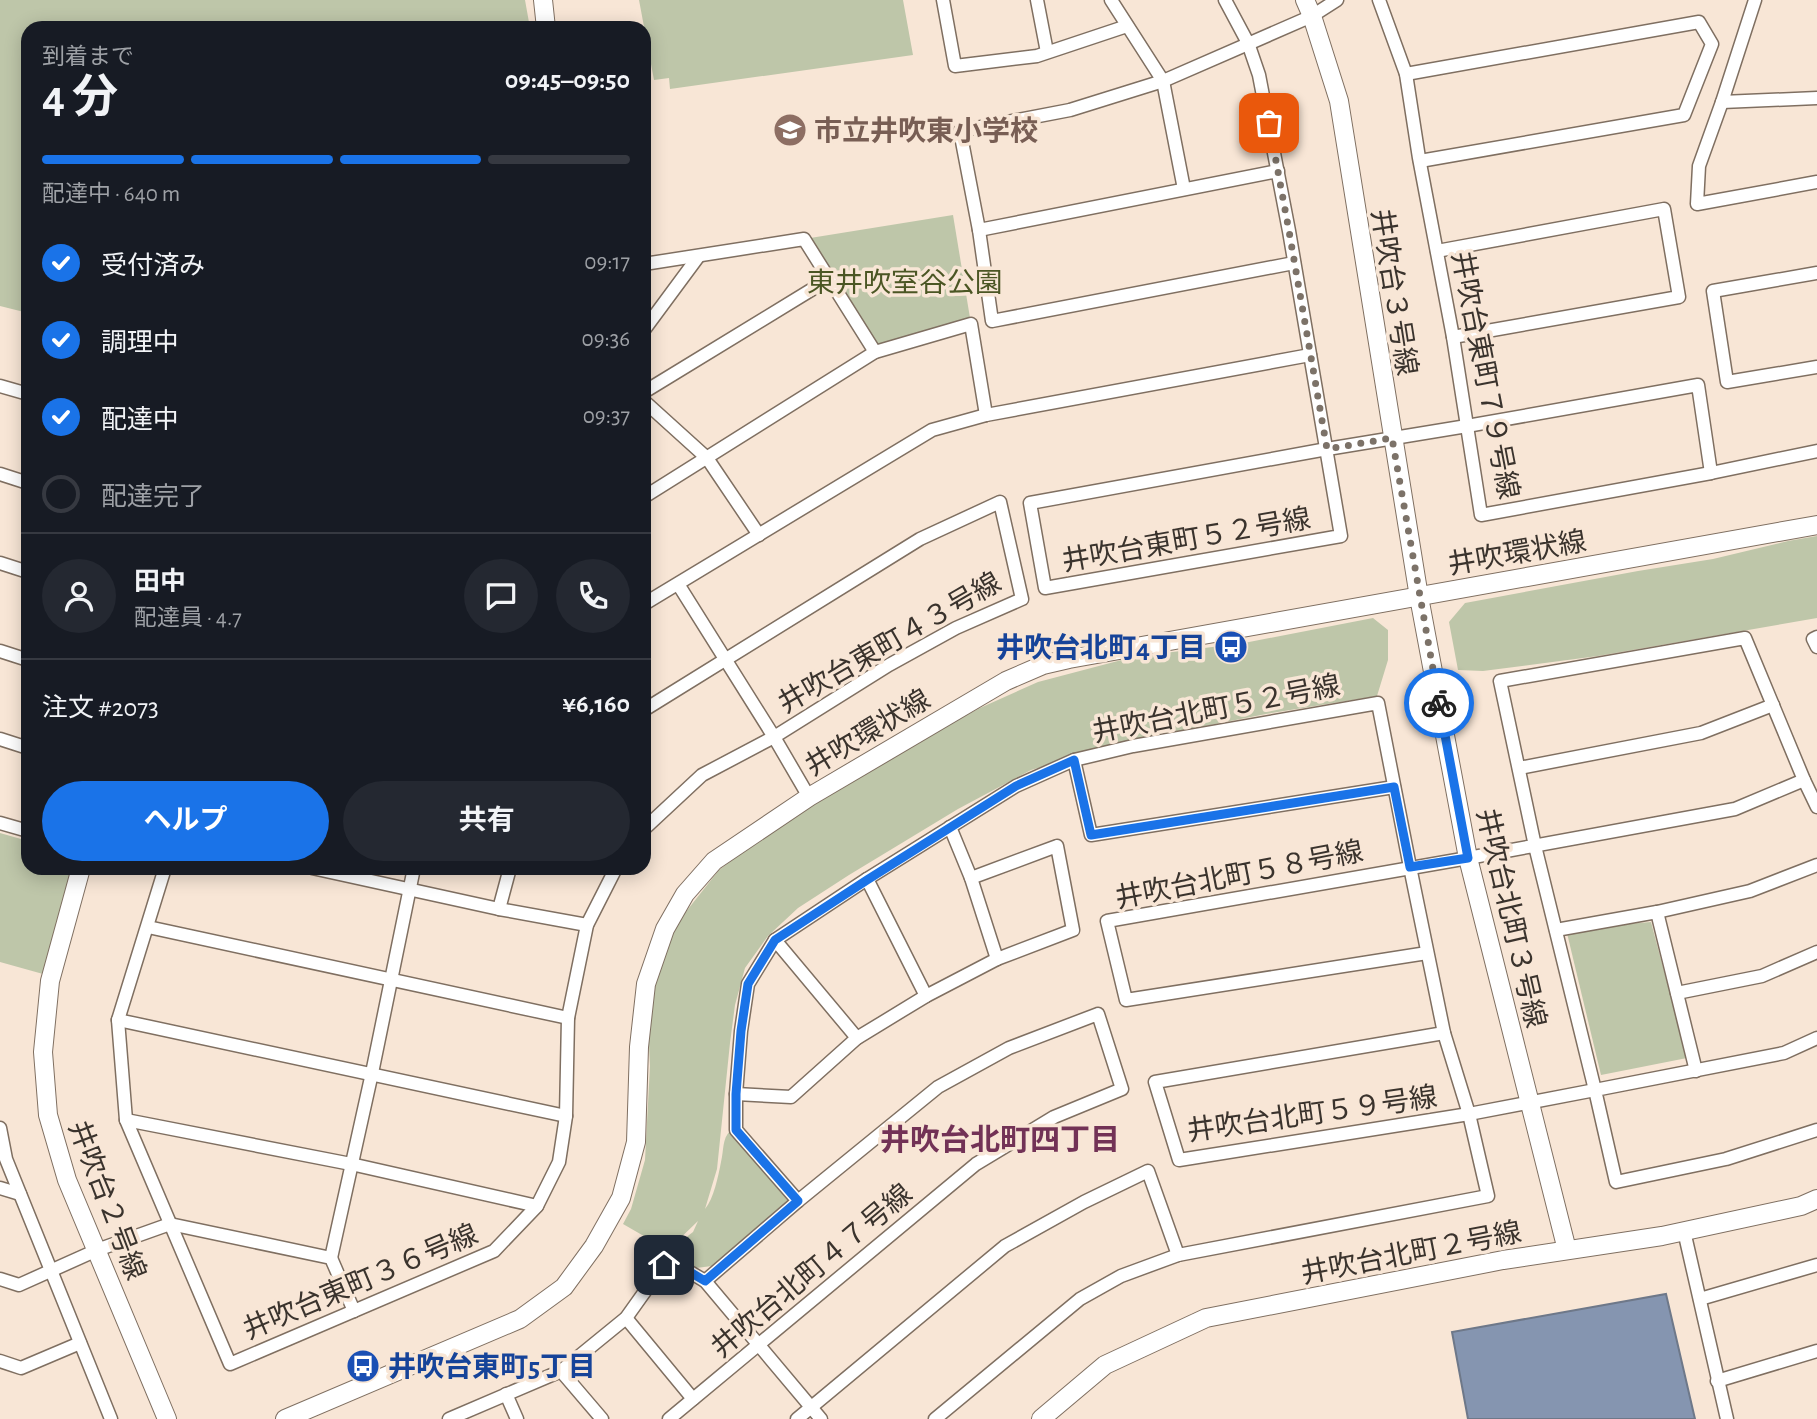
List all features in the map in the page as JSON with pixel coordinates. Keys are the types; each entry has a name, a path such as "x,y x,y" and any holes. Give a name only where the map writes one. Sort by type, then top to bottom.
{"street":[{"path":"543,0 545,21"},
{"path":"943,0 955,66 1037,56 1128,26"},
{"path":"1037,0 1047,52"},
{"path":"1111,0 1163,81 1184,189"},
{"path":"1225,0 1248,43 1259,75 1327,449"},
{"path":"1294,263 992,321 979,230 960,131 1070,110 1163,81 1248,43 1307,4 1338,0"},
{"name":"井吹台東町７９号線","path":"1379,0 1406,74 1453,337 1481,515 1817,451"},
{"path":"1755,0 1699,166 1697,204 1817,182"},
{"name":"井吹台３号線","path":"1307,4 1339,101 1419,597"},
{"path":"1406,74 1699,22 1712,44 1684,115 1420,161"},
{"path":"1722,103 1816,96"},
{"path":"979,230 1278,171"},
{"path":"1437,251 1664,209 1679,297 1453,337"},
{"path":"651,263 804,239 875,352"},
{"path":"651,321 698,257"},
{"path":"1817,273 1713,291 1727,382 1817,367"},
{"path":"651,388 829,279"},
{"path":"651,493 875,352 971,324 986,415"},
{"path":"651,600 932,430 986,415 1310,355"},
{"name":"井吹台東町５２号線","path":"1327,449 1341,536 1045,588 1030,503 1327,449 1698,385 1711,473"},
{"path":"0,386 21,392"},
{"path":"651,407 707,458 758,535"},
{"path":"0,474 21,481"},
{"name":"井吹台東町４３号線","path":"651,706 920,539 1000,502 1022,599 956,628 890,665 774,737 702,775 651,822"},
{"name":"井吹環状線","path":"285,1419 520,1319 564,1287 594,1246 621,1198 636,1142 639,1047 646,984 665,929 685,894 714,861 809,797 1006,681 1069,659 1817,525"},
{"path":"0,563 21,570"},
{"path":"678,584 809,797"},
{"name":"井吹台北町３号線","path":"1419,597 1468,858 1567,1250"},
{"path":"1817,637 1813,639 1817,647"},
{"path":"1817,807 1745,638 1500,681 1535,846 1616,1181 1726,1159 1817,1130"},
{"path":"0,650 21,658"},
{"name":"井吹台北町５２号線","path":"798,1201 736,1130 741,1031 748,984 775,940 1016,786 1074,760 1133,746 1378,703 1444,1033 1469,1114 1488,1196 1178,1255"},
{"path":"1519,768 1701,733 1773,705"},
{"path":"0,739 21,746"},
{"path":"1074,760 1091,835 1394,787"},
{"name":"井吹台北町５８号線","path":"1427,953 1126,1000 1107,920 1735,809 1804,780"},
{"path":"0,823 21,829"},
{"path":"950,827 971,878 998,959"},
{"path":"736,1094 791,1097 857,1038 926,996 998,959 1073,930 1057,846 971,878"},
{"path":"1556,930 1657,912 1750,891 1817,865"},
{"name":"井吹台２号線","path":"79,875 50,981 43,1052 48,1115 67,1180 167,1419"},
{"name":"井吹台東町３６号線","path":"163,875 118,1020 126,1120 230,1364 494,1251 537,1206 559,1163 566,1116 568,1018 587,925 613,875"},
{"path":"344,875 587,925"},
{"path":"354,1311 331,1258 412,875"},
{"path":"499,909 508,875"},
{"path":"867,880 926,996"},
{"path":"1657,912 1696,1071"},
{"path":"148,927 568,1018"},
{"path":"775,940 857,1038"},
{"path":"1677,993 1762,976 1817,952"},
{"name":"井吹台北町４７号線","path":"669,1419 976,1164 1055,1117 1122,1089 1098,1014 1009,1048 938,1087 705,1281"},
{"path":"118,1020 566,1116"},
{"name":"井吹台北町５９号線","path":"1444,1033 1155,1082 1179,1160 1469,1114 1696,1071 1784,1053 1817,1038"},
{"path":"126,1120 351,1164 537,1206"},
{"path":"0,1128 6,1159 111,1419"},
{"path":"797,1419 1005,1246 1084,1202 1148,1171 1178,1255 1121,1276 1080,1299 935,1419"},
{"path":"0,1188 20,1194"},
{"name":"井吹台北町２号線","path":"1041,1419 1105,1365 1206,1318 1567,1250 1684,1231 1801,1206 1817,1199"},
{"path":"0,1279 19,1285 97,1250 170,1224 331,1258"},
{"path":"1684,1231 1727,1419"},
{"path":"449,1419 561,1371 626,1318 668,1259 705,1281 821,1419"},
{"path":"1700,1299 1817,1265"},
{"path":"626,1318 693,1399"},
{"path":"0,1361 21,1368 80,1343"},
{"path":"1717,1381 1817,1351"},
{"path":"561,1371 602,1419"},
{"path":"506,1394 517,1419"}],"green space":[{"path":"0,0 525,0 529,21 21,21 21,311 0,306"},
{"path":"639,0 903,0 913,55 670,89 669,78 654,80 651,64 651,21 643,21"},
{"name":"東井吹室谷公園","path":"953,215 971,324 875,352 804,239"},
{"path":"1817,536 1817,618 1598,656 1483,671 1458,670 1449,622 1465,603 1713,559"},
{"path":"1373,618 1388,630 1388,660 1377,696 1139,739 1031,770 958,809 798,908 768,936 745,968 735,1005 717,1169 705,1209 715,1187 724,1141 730,1131 791,1202 712,1266 696,1268 675,1254 680,1242 693,1232 698,1221 668,1250 623,1224 631,1209 645,1160 650,1066 646,984 677,923 719,870 784,821 886,758 980,708 1038,682 1133,657 1244,643"},
{"path":"0,833 21,839 21,875 72,875 43,974 0,962"},
{"path":"1651,922 1687,1058 1601,1075 1566,929"}],"water":[{"path":"1666,1294 1695,1419 1468,1419 1452,1332"}],"way so far":[{"path":"1269,123 1327,449 1392,438 1439,703"}],"place":[{"name":"市立井吹東小学校","path":"790,130"},
{"name":"井吹台北町4丁目","path":"1231,647"},
{"name":"井吹台東町5丁目","path":"363,1366"}],"district":[{"name":"井吹台北町四丁目","path":"1000,1140"}],"route":[{"path":"664,1265 668,1259 705,1281 798,1201 736,1130 741,1031 748,984 775,940 1016,786 1074,760 1091,835 1394,787 1410,867 1468,858 1439,703"}]}
